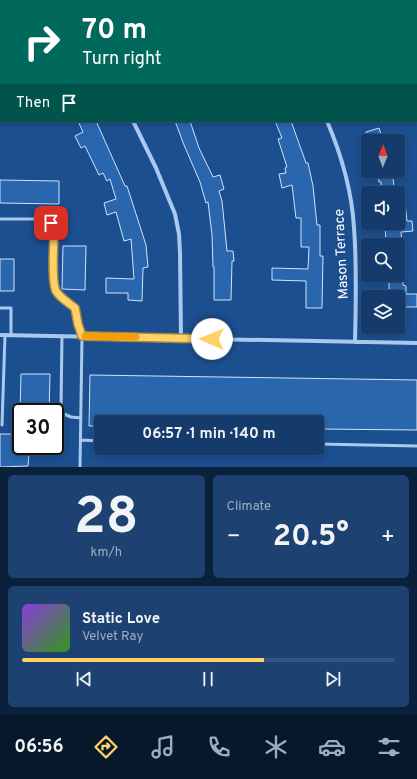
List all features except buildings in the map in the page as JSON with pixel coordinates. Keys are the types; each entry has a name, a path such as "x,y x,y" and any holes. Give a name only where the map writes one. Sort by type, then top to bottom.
{"street":[{"path":"133,122 156,168 175,214 179,234 180,253 181,338"},
{"name":"Mason Terrace","path":"328,122 346,179 352,206 356,259 355,342"},
{"path":"2,335 417,343"}],"lane":[{"path":"0,218 43,219 51,223 54,230 54,280 56,290 75,308 82,336 80,467"},
{"path":"0,308 11,308 11,335"},
{"path":"2,335 2,425"},
{"path":"62,336 61,408 64,414 71,417 81,418"},
{"path":"81,440 94,441"},
{"path":"324,444 417,446"}],"slow traffic":[{"path":"85,336 136,337"}],"route":[{"path":"51,223 54,230 54,280 56,290 75,308 82,336 212,339"}]}
